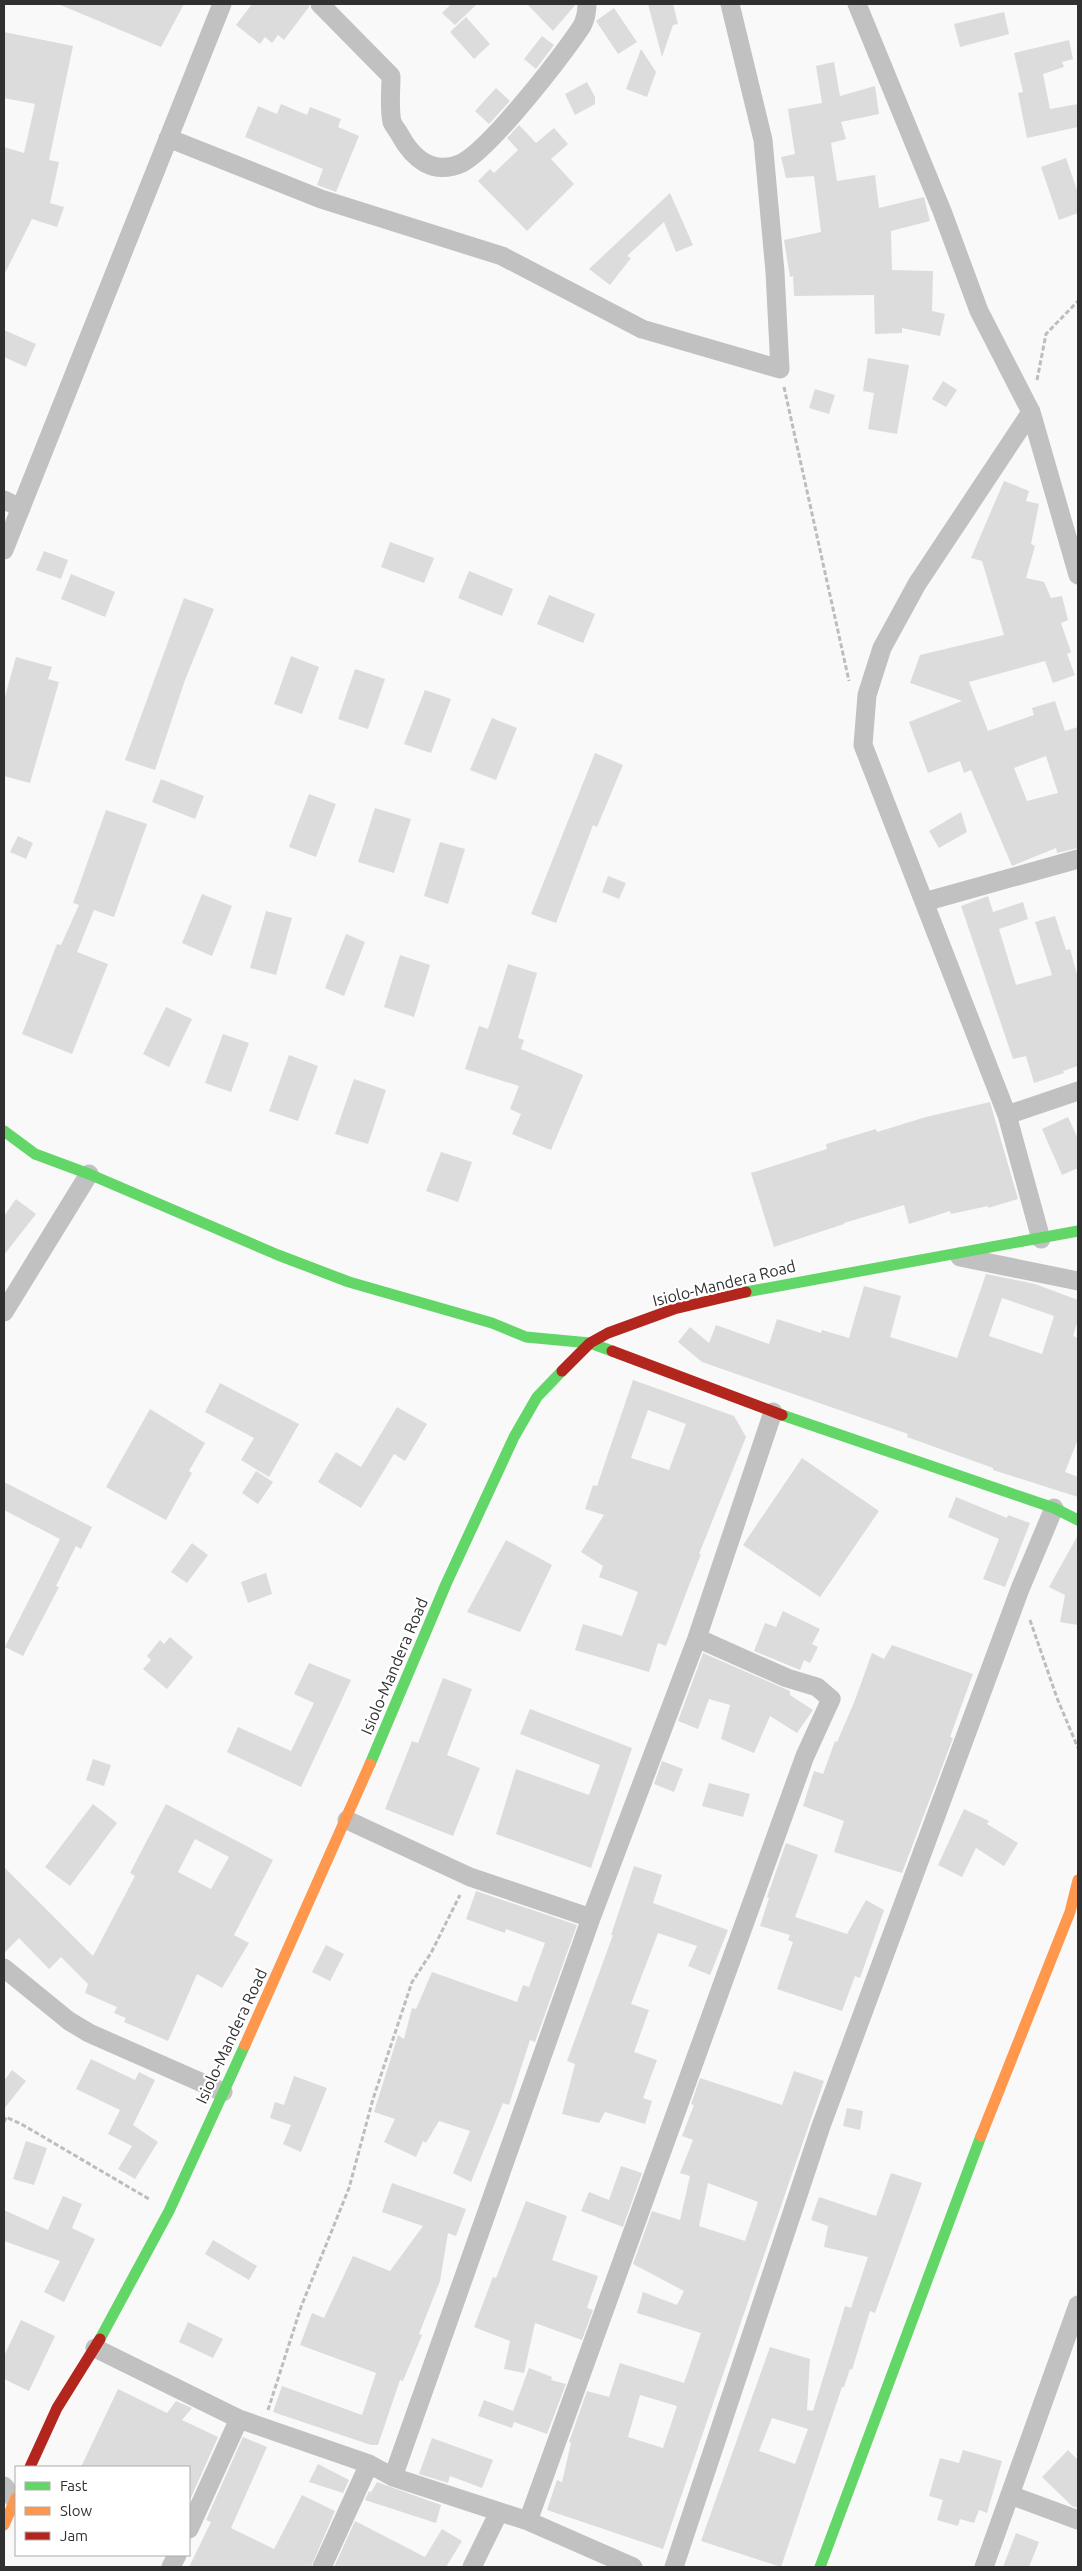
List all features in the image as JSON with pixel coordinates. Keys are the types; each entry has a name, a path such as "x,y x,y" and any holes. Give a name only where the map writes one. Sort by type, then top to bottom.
{"main road":[{"path":"4,1130 35,1154 89,1174 214,1229 349,1282 492,1324 526,1337 590,1343 773,1412 1054,1508 1078,1520"},
{"name":"Isiolo-Mandera Road","path":"30,2466 57,2408 95,2348 169,2210 347,1820 446,1584 514,1436 536,1397 590,1343 608,1333 674,1309 777,1285 1078,1231"},
{"path":"820,2567 952,2208 1074,1914 1078,1880"},
{"path":"4,2525 12,2494"}],"street":[{"path":"4,550 222,4"},
{"path":"320,4 391,76 392,122 409,152 422,161 436,167 446,168 461,163 473,156 522,104 583,24 587,4"},
{"path":"168,138 321,198 502,256 642,329 780,369 763,140 730,4"},
{"path":"857,4 942,211 979,311 1031,412 1078,575"},
{"path":"1031,412 917,584 882,648 867,695 863,745 1007,1116 1041,1239"},
{"path":"4,500 22,508"},
{"path":"924,902 1078,859"},
{"path":"1007,1116 1078,1092"},
{"path":"4,1312 89,1174"},
{"path":"946,1254 1078,1282"},
{"path":"393,2477 591,1918 697,1638 773,1412"},
{"path":"674,2567 821,2126 1020,1589 1054,1508"},
{"path":"528,2521 805,1756 831,1698 817,1687 787,1678 697,1638"},
{"path":"347,1820 470,1876 591,1918"},
{"path":"4,1968 69,2020 89,2033 223,2092"},
{"path":"984,2567 1078,2305"},
{"path":"95,2348 239,2420 369,2464 393,2477 528,2521 633,2567"},
{"path":"190,2527 239,2420"},
{"path":"322,2567 369,2464"},
{"path":"1010,2495 1078,2520"},
{"path":"472,2567 499,2512"}],"path":[{"path":"1031,412 1046,334 1078,301"},
{"path":"780,369 851,687"},
{"path":"1020,1589 1057,1698 1078,1748"},
{"path":"262,2427 302,2306 349,2188 373,2098 412,1982 431,1953 470,1876"},
{"path":"4,2122 5,2116 169,2210"}],"building":[{"path":"58,4 184,4 161,47"},
{"path":"252,4 309,4 309,7 284,40 278,35 272,43 265,37 260,44 236,25"},
{"path":"451,4 477,4 455,25 442,13"},
{"path":"527,4 576,4 553,31"},
{"path":"648,4 673,4 678,24 673,25 662,57"},
{"path":"614,8 637,42 618,54 596,21"},
{"path":"1004,12 1009,34 960,47 954,24"},
{"path":"466,17 490,44 474,59 450,32"},
{"path":"4,32 73,46 49,160 59,162 50,203 64,207 57,227 32,219 4,275 4,147 24,153 35,104 4,98"},
{"path":"542,36 554,45 536,69 524,59"},
{"path":"1069,40 1073,59 1062,62 1064,67 1043,74 1050,109 1078,104 1078,127 1027,138 1018,93 1023,92 1014,53"},
{"path":"641,49 656,72 647,97 626,89"},
{"path":"834,62 840,96 875,86 879,114 841,122 846,139 831,143 837,181 875,175 879,208 924,197 930,221 891,231 892,270 933,271 932,311 945,314 940,336 902,328 902,333 875,334 874,295 794,296 793,276 790,277 784,240 821,232 814,176 786,178 781,157 795,154 788,109 822,103 816,66"},
{"path":"587,82 595,97 595,104 575,115 565,94"},
{"path":"496,88 510,101 489,124 475,111"},
{"path":"281,104 307,115 310,107 341,119 338,127 359,136 336,192 317,185 323,169 245,137 258,106 277,114"},
{"path":"519,125 536,143 554,128 568,144 551,159 574,184 527,231 478,181 490,169 494,173 518,150 507,138"},
{"path":"1066,158 1078,193 1078,213 1059,220 1041,167"},
{"path":"670,193 693,245 676,252 664,222 627,256 631,258 610,285 589,269"},
{"path":"4,330 36,344 26,367 4,357"},
{"path":"868,358 909,365 897,434 868,429 874,393 863,391"},
{"path":"943,381 957,390 946,407 932,399"},
{"path":"815,389 835,395 829,414 809,408"},
{"path":"1004,481 1029,491 1026,501 1039,504 1031,544 1035,546 1026,578 1044,582 1051,598 1062,596 1068,620 1061,623 1071,652 1067,654 1075,675 1053,683 1045,661 969,682 988,731 1034,715 1032,708 1055,701 1065,731 1078,727 1078,848 1057,853 1056,848 1012,866 971,770 964,773 960,761 928,773 909,722 962,701 910,683 920,655 1004,635 982,561 971,558","holes":["1046,756 1058,793 1027,801 1014,768"]},
{"path":"390,542 434,558 424,583 381,567"},
{"path":"44,551 68,560 61,579 36,570"},
{"path":"469,571 513,589 502,616 458,598"},
{"path":"71,574 115,592 105,617 61,599"},
{"path":"549,595 595,614 583,643 537,624"},
{"path":"184,598 214,609 185,680 155,770 125,760"},
{"path":"291,656 319,667 302,714 274,704"},
{"path":"16,657 52,667 48,679 59,682 30,783 4,776 4,700"},
{"path":"355,669 385,679 368,729 338,719"},
{"path":"425,690 451,699 431,753 404,744"},
{"path":"492,718 517,728 496,780 470,770"},
{"path":"595,753 623,765 597,827 593,825 556,923 531,914"},
{"path":"161,779 204,796 195,819 152,802"},
{"path":"309,794 336,804 316,857 289,847"},
{"path":"375,808 411,819 394,873 358,862"},
{"path":"106,810 147,824 114,917 94,910 77,952 108,964 72,1054 22,1034 57,944 61,945 79,905 73,903"},
{"path":"961,812 967,832 939,848 929,831"},
{"path":"18,836 33,843 26,859 10,852"},
{"path":"440,842 465,849 448,904 424,896"},
{"path":"608,876 626,883 619,899 602,892"},
{"path":"202,894 232,906 212,956 182,943"},
{"path":"988,896 993,912 1023,902 1028,919 999,929 1016,985 1052,975 1035,922 1055,916 1066,950 1070,949 1078,978 1078,1066 1063,1071 1064,1073 1034,1083 1026,1056 1013,1059 961,906"},
{"path":"266,911 292,918 276,975 250,968"},
{"path":"346,934 365,942 344,996 325,988"},
{"path":"400,955 430,965 414,1017 384,1007"},
{"path":"508,964 537,973 518,1038 524,1040 521,1049 583,1075 551,1150 512,1134 521,1114 510,1109 519,1086 465,1069 479,1026 488,1029"},
{"path":"166,1007 192,1019 169,1067 143,1054"},
{"path":"223,1034 249,1043 231,1092 205,1083"},
{"path":"289,1055 318,1066 298,1121 269,1111"},
{"path":"354,1079 386,1090 368,1144 335,1134"},
{"path":"990,1102 1018,1199 988,1208 988,1206 951,1214 950,1211 909,1224 904,1205 774,1247 751,1173 827,1149 826,1144 876,1129 877,1132 926,1117"},
{"path":"1068,1117 1078,1139 1078,1168 1062,1175 1042,1129"},
{"path":"441,1152 472,1162 458,1202 426,1191"},
{"path":"16,1199 36,1214 4,1255 4,1216"},
{"path":"986,1274 1035,1284 1078,1300 1078,1320 1073,1336 1078,1338 1078,1439 1065,1472 1078,1477 1078,1497 993,1470 993,1468 907,1437 908,1434 702,1362 678,1342 690,1327 709,1343 716,1325 769,1344 777,1319 821,1333 822,1330 849,1338 864,1286 901,1296 890,1337 957,1358","holes":["1002,1298 1054,1316 1042,1354 989,1336"]},
{"path":"633,1380 734,1416 746,1437 699,1554 701,1554 666,1646 658,1643 649,1672 575,1650 583,1624 622,1636 638,1592 599,1577 603,1566 581,1552 604,1515 585,1509 593,1485 597,1486","holes":["648,1410 686,1424 669,1470 631,1458"]},
{"path":"220,1383 299,1424 269,1477 241,1460 254,1438 205,1412"},
{"path":"397,1407 427,1424 405,1461 394,1454 361,1508 318,1482 336,1452 361,1467"},
{"path":"150,1409 205,1443 189,1471 192,1473 166,1520 106,1487"},
{"path":"802,1458 879,1511 820,1597 743,1545"},
{"path":"256,1471 273,1482 258,1504 242,1493"},
{"path":"4,1482 92,1527 81,1549 76,1546 56,1586 59,1587 23,1656 5,1647 60,1539 4,1510"},
{"path":"956,1497 1007,1518 1008,1515 1030,1523 1005,1587 983,1579 999,1539 948,1517"},
{"path":"1078,1535 1078,1625 1060,1622 1065,1595 1049,1587"},
{"path":"506,1540 552,1565 520,1632 467,1612"},
{"path":"192,1543 208,1555 187,1583 171,1572"},
{"path":"266,1573 272,1594 248,1603 241,1582"},
{"path":"783,1611 820,1629 812,1644 818,1647 810,1663 804,1660 800,1670 754,1651 765,1623 776,1627"},
{"path":"170,1637 193,1657 167,1689 143,1669 151,1660 147,1656 160,1640 164,1644"},
{"path":"892,1645 973,1674 950,1737 953,1738 902,1873 834,1852 844,1821 803,1806 814,1771 823,1774 835,1741 837,1742 855,1700 872,1653 884,1659"},
{"path":"703,1653 790,1691 790,1695 813,1710 797,1733 770,1716 754,1753 721,1739 730,1705 709,1699 698,1729 678,1721"},
{"path":"309,1663 351,1680 301,1787 227,1752 238,1727 291,1751 314,1703 294,1694"},
{"path":"443,1678 472,1689 447,1755 480,1768 453,1836 385,1809 412,1741 418,1743"},
{"path":"530,1709 632,1748 591,1868 496,1834 516,1769 589,1795 600,1765 520,1734"},
{"path":"93,1759 111,1765 104,1786 86,1780"},
{"path":"662,1761 683,1769 674,1792 654,1784"},
{"path":"709,1783 750,1794 743,1817 702,1806"},
{"path":"93,1804 117,1823 70,1886 45,1867"},
{"path":"166,1804 273,1860 234,1935 249,1943 222,1988 197,1974 168,2041 124,2022 126,2018 114,2013 117,2007 85,1993 88,1984 61,1957 49,1969 19,1938 4,1953 4,1867 93,1956 135,1876 130,1873","holes":["195,1839 229,1857 211,1889 178,1872"]},
{"path":"964,1809 989,1821 987,1824 1018,1843 1004,1866 976,1848 962,1877 938,1865"},
{"path":"786,1843 818,1855 795,1917 847,1934 866,1900 884,1910 860,1978 855,1976 842,2011 777,1989 793,1942 788,1940 790,1935 760,1926 769,1898 767,1897"},
{"path":"634,1866 662,1875 653,1903 728,1930 710,1975 688,1966 697,1946 658,1933 631,2004 649,2010 634,2052 657,2060 643,2098 652,2101 645,2124 605,2112 599,2123 562,2114 575,2064 567,2061 613,1935 611,1935"},
{"path":"476,1891 577,1925 535,2042 530,2040 509,2105 503,2103 471,2182 453,2173 470,2131 439,2121 426,2143 423,2141 416,2157 384,2142 395,2119 374,2112 398,2035 404,2039 412,2008 416,2009 432,1972 517,2002 523,1985 529,1987 545,1943 506,1929 505,1933 466,1919"},
{"path":"326,1945 344,1954 330,1981 312,1972"},
{"path":"91,2059 135,2080 139,2072 155,2080 133,2125 158,2142 135,2179 118,2169 132,2146 108,2134 120,2110 76,2089"},
{"path":"12,2070 26,2081 4,2109 4,2081"},
{"path":"794,2071 824,2081 663,2549 547,2510 557,2480 562,2482 571,2443 569,2442 587,2391 609,2397 620,2363 684,2383 701,2333 637,2313 643,2292 677,2305 684,2291 633,2264 652,2211 680,2220 690,2176 680,2173 693,2140 682,2136 694,2105 691,2104 700,2078 782,2105","holes":["708,2183 758,2202 745,2241 699,2226","640,2395 677,2406 663,2448 628,2437"]},
{"path":"294,2076 327,2088 301,2152 283,2144 291,2125 270,2118 275,2102 284,2105"},
{"path":"847,2108 863,2111 860,2130 843,2126"},
{"path":"26,2141 47,2148 34,2185 13,2179"},
{"path":"621,2166 642,2173 623,2227 581,2211 589,2192 609,2200"},
{"path":"891,2173 922,2183 875,2313 870,2311 852,2370 850,2369 844,2387 842,2387 781,2567 701,2541 770,2347 810,2359 807,2410 813,2411 845,2306 851,2308 868,2257 824,2247 828,2226 811,2220 819,2197 876,2216","holes":["772,2418 808,2429 795,2464 759,2451"]},
{"path":"392,2183 466,2209 456,2236 448,2233 440,2281 419,2334 422,2335 403,2381 400,2380 378,2445 371,2445 273,2412 282,2386 362,2415 376,2373 300,2345 312,2313 324,2318 353,2256 390,2271 423,2226 382,2212"},
{"path":"63,2196 82,2204 72,2228 95,2239 64,2302 44,2292 60,2261 4,2241 4,2210 48,2230"},
{"path":"526,2201 567,2216 552,2260 598,2276 587,2308 593,2310 582,2340 535,2323 524,2373 504,2369 510,2341 474,2327 493,2277 496,2278"},
{"path":"213,2240 257,2266 249,2280 205,2254"},
{"path":"21,2320 55,2336 29,2391 4,2379 4,2356"},
{"path":"188,2322 223,2339 213,2358 179,2342"},
{"path":"529,2368 552,2377 551,2380 566,2384 547,2434 514,2422 512,2428 478,2416 484,2400 513,2411"},
{"path":"118,2389 167,2413 176,2401 192,2408 182,2420 218,2437 190,2500 190,2466 81,2466"},
{"path":"243,2437 267,2447 231,2528 274,2549 302,2495 335,2511 311,2567 189,2567 211,2522 206,2520"},
{"path":"432,2438 493,2460 482,2488 450,2476 448,2483 419,2474"},
{"path":"963,2450 1002,2461 987,2513 979,2510 974,2523 960,2519 958,2526 937,2520 943,2500 929,2496 940,2458 959,2463"},
{"path":"1068,2450 1078,2460 1078,2508 1072,2506 1042,2477"},
{"path":"318,2464 349,2480 343,2493 309,2482"},
{"path":"377,2482 441,2505 436,2523 365,2500 369,2491 371,2492 369,2496"},
{"path":"355,2521 425,2557 442,2529 462,2541 446,2567 334,2567"},
{"path":"1016,2533 1039,2542 1029,2567 1003,2567"}],"traffic: fast":[{"path":"4,1131 35,1154 89,1174 278,1255 349,1282 492,1323 526,1337 590,1343 612,1351"},
{"path":"746,1292 1078,1231"},
{"path":"370,1764 446,1584 514,1437 537,1397 562,1371"},
{"path":"782,1415 1054,1508 1078,1520"},
{"path":"100,2339 169,2211 245,2045"},
{"path":"820,2567 981,2136"}],"traffic: slow":[{"path":"245,2045 370,1764"},
{"path":"981,2136 1070,1912 1078,1880"},
{"path":"4,2525 15,2500"}],"traffic: jam":[{"path":"562,1371 590,1343 608,1333 674,1309 746,1292"},
{"path":"612,1351 782,1415"},
{"path":"30,2466 57,2408 100,2339"}]}
